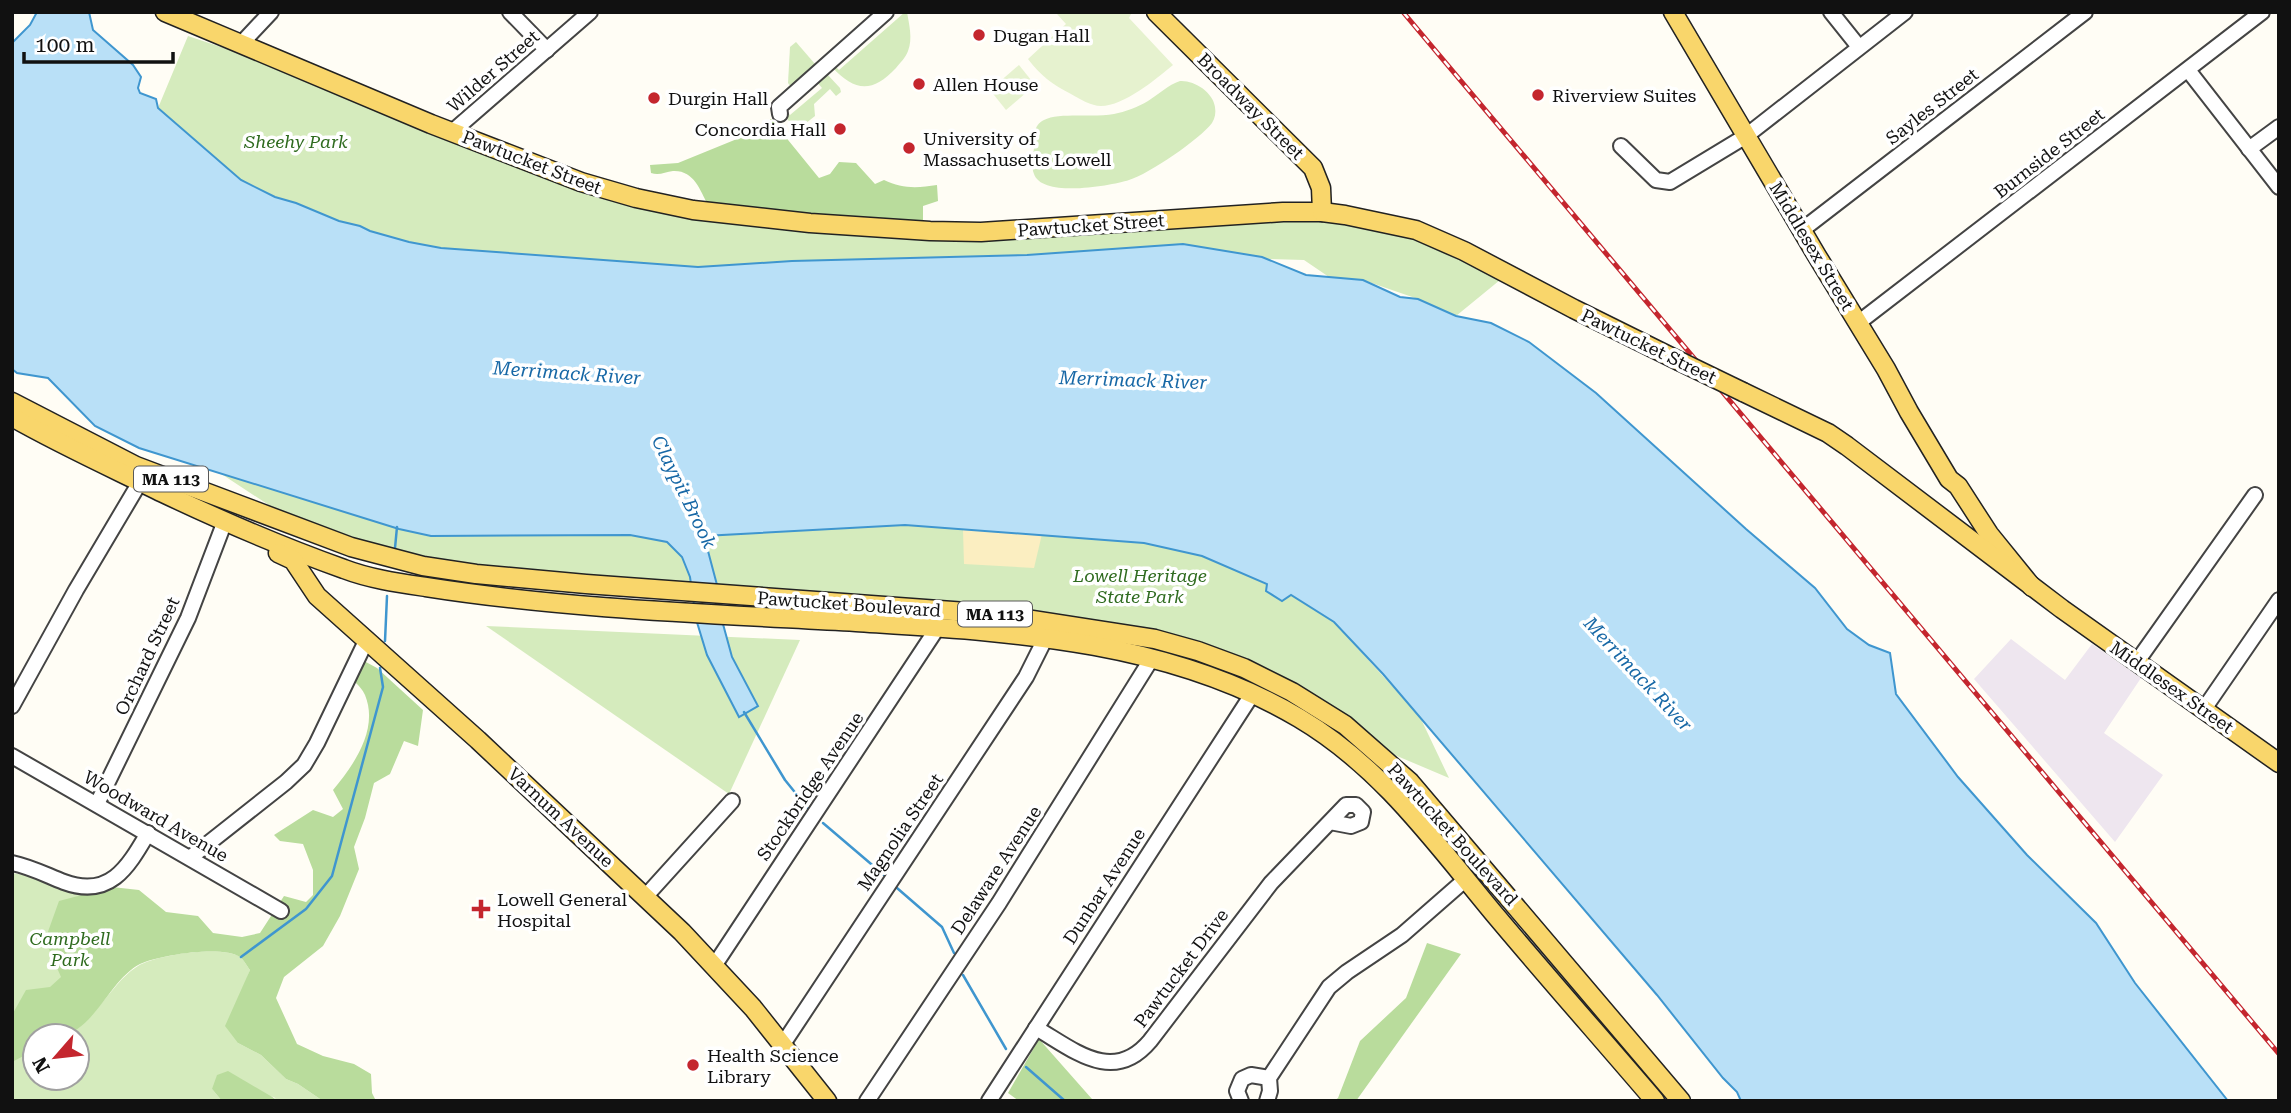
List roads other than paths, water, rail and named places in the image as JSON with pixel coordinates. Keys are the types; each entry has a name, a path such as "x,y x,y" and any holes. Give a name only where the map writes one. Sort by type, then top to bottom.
{"main road":[{"name":"Pawtucket Street","path":"165,12 452,132 581,182 693,210 810,223 981,232 1321,212 1373,219 1416,230 1828,433 1870,462 1968,540"},
{"name":"Broadway Street","path":"1156,12 1313,168 1321,188 1321,212"},
{"name":"Middlesex Street","path":"1673,12 1949,479 1958,486 1994,541 2032,587"},
{"name":"MA 113","path":"12,402 136,466 336,542"},
{"name":"Varnum Avenue","path":"12,417 140,482 289,549 328,563"},
{"name":"Middlesex Street","path":"1949,479 1949,489 1962,514 1968,540 2136,663 2276,756"},
{"name":"Varnum Avenue","path":"225,521 231,529 293,560 317,596 535,793 645,897 714,965 783,1044 827,1101"},
{"name":"Varnum Avenue","path":"335,610 322,586 336,542"},
{"name":"Pawtucket Boulevard","path":"336,542 423,566 476,574 994,614 1095,628 1178,645 1269,679 1345,725 1410,782 1681,1101"},
{"name":"Pawtucket Boulevard","path":"328,563 377,578 433,588 562,603 938,627 1045,639 1152,658 1216,677 1253,693 1321,732 1360,762 1412,812 1466,880 1655,1101"},
{"path":"308,581 313,570 328,563"}],"street":[{"path":"241,44 271,12"},
{"path":"510,12 547,50"},
{"name":"Wilder Street","path":"452,132 590,12"},
{"path":"780,114 779,107 886,12"},
{"path":"1831,12 1859,47"},
{"path":"1621,146 1657,180 1670,182 1746,136 1905,12"},
{"name":"Sayles Street","path":"1802,230 2085,12"},
{"name":"Burnside Street","path":"1858,323 2262,12"},
{"path":"2188,70 2279,187"},
{"path":"2249,149 2279,127"},
{"path":"12,706 140,482"},
{"path":"2136,663 2255,495"},
{"name":"Orchard Street","path":"97,804 188,618 225,521"},
{"path":"2204,709 2279,600"},
{"name":"Stockbridge Avenue","path":"714,965 938,627"},
{"path":"191,857 304,765 367,639"},
{"name":"Magnolia Street","path":"783,1044 1026,677 1045,639"},
{"name":"Delaware Avenue","path":"867,1101 999,903 1152,658"},
{"name":"Dunbar Avenue","path":"989,1101 1253,693"},
{"name":"Woodward Avenue","path":"12,756 281,911"},
{"path":"645,897 732,801"},
{"name":"Pawtucket Drive","path":"1036,1028 1086,1057 1103,1063 1121,1062 1137,1054 1150,1041 1271,883 1330,822"},
{"path":"12,863 74,885 105,883 127,867 148,833"},
{"path":"1267,1101 1270,1091 1269,1078 1329,987 1402,935 1466,880"},
{"path":"1241,1101 1237,1091 1242,1079 1255,1075 1269,1078"}],"water":[{"name":"Merrimack River","path":"37,12 89,12 93,30 133,65 141,77 138,88 140,93 156,99 158,108 241,180 275,197 339,221 409,242 441,248 698,267 792,261 1027,255 1183,244 1262,257 1306,275 1363,280 1400,297 1418,299 1456,316 1491,323 1529,342 1596,393 1815,588 1847,629 1869,645 1890,653 1896,694 1958,777 2027,855 2096,923 2135,983 2228,1101 1741,1101 1737,1092 1657,995 1383,674 1334,622 1291,595 1282,601 1266,591 1267,584 1202,556 1144,543 905,525 704,536 721,600 723,624 732,657 758,706 739,717 707,655 696,619 690,577 682,557 667,542 630,535 431,536 399,529 139,448 95,426 48,378 17,373 12,369 12,43 30,25"}],"waterway":[{"path":"395,548 397,527"},
{"path":"385,641 387,596"},
{"path":"241,957 306,909 332,876 383,687 380,668"},
{"name":"Claypit Brook","path":"744,712 785,780 810,811"},
{"name":"Claypit Brook","path":"823,823 884,875"},
{"name":"Claypit Brook","path":"897,888 942,927 954,953"},
{"name":"Claypit Brook","path":"963,975 1006,1049"},
{"name":"Claypit Brook","path":"1026,1067 1065,1101"}],"railway":[{"path":"1403,12 2279,1054"}],"place":[{"name":"Dugan Hall","path":"979,35"},
{"name":"Allen House","path":"919,84"},
{"name":"Riverview Suites","path":"1538,95"},
{"name":"Durgin Hall","path":"654,98"},
{"name":"Concordia Hall","path":"840,129"},
{"name":"University of Massachusetts Lowell","path":"909,148"},
{"name":"Lowell General Hospital","path":"481,909"},
{"name":"Health Science Library","path":"693,1065"}],"park label":[{"name":"Sheehy Park","path":"296,141"},
{"name":"Lowell Heritage State Park","path":"1140,585"},
{"name":"Campbell Park","path":"70,948"}]}
